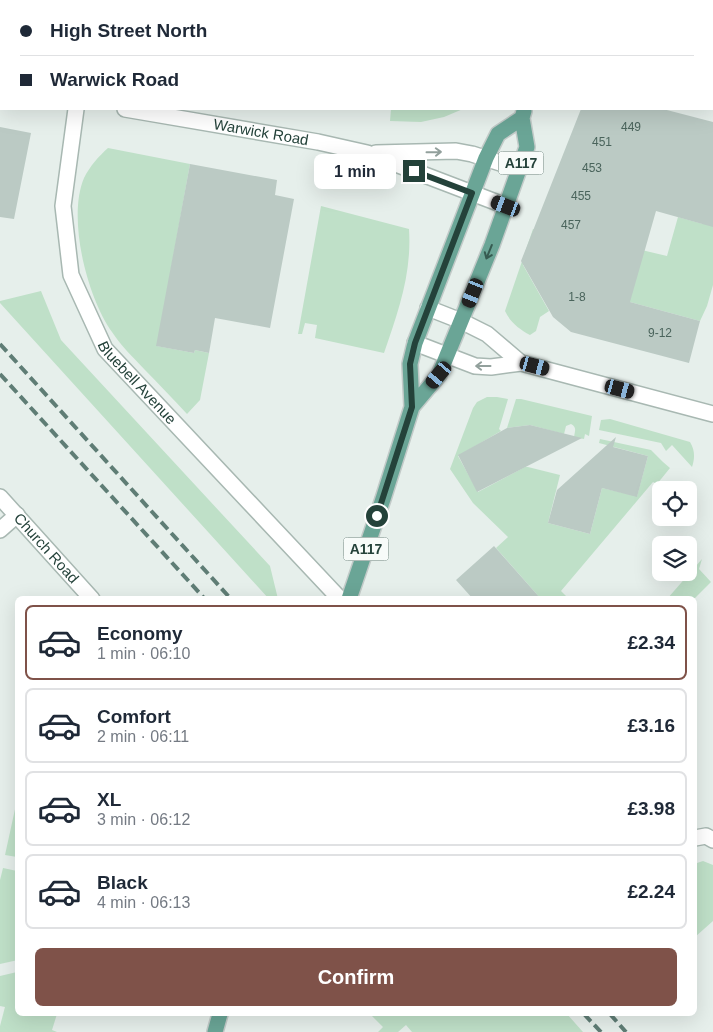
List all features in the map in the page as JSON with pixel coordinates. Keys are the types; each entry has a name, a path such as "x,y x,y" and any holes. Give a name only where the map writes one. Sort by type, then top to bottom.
{"main road":[{"name":"A117","path":"350,596 412,407 410,364 415,343 486,158 498,134 523,114"},
{"name":"A117","path":"412,407 439,375 492,245 527,147 523,114"},
{"path":"215,1032 219,1016"}],"street":[{"name":"Bluebell Avenue","path":"76,110 63,206 71,275 105,350 337,596"},
{"name":"Warwick Road","path":"131,110 318,142 367,153 506,206"},
{"name":"Warwick Road","path":"367,153 456,151 472,154 519,169"},
{"path":"428,308 462,321 487,334 521,363"},
{"path":"415,343 475,366 491,367 521,363 713,414"},
{"name":"Church Road","path":"0,497 89,596"},
{"path":"0,530 16,515"},
{"path":"697,838 706,836 713,840"}],"green space":[{"path":"391,110 461,110 444,117 421,122 390,121"},
{"path":"108,148 190,164 157,346 194,353 195,350 209,353 200,400 187,414 116,337 103,317 88,278 82,257 79,235 79,195 86,174"},
{"path":"321,206 409,229 408,262 403,292 384,353 315,338 317,325 305,323 302,334 298,334"},
{"path":"678,217 703,224 713,220 713,285 700,321 593,292 560,245 523,265 549,311 540,317 536,331 530,335 509,319 505,311 533,229 612,243 667,256"},
{"path":"41,291 61,340 270,566 277,596 266,596 0,301"},
{"path":"487,397 508,399 499,429 501,431 458,456 478,492 525,467 560,475 548,523 590,534 602,488 637,496 648,456 599,443 600,439 651,450 670,468 659,481 652,481 561,591 566,596 538,596 496,548 508,537 473,503 450,469 477,402"},
{"path":"516,399 592,416 589,436 585,434 584,439 574,437 575,428 571,424 566,426 564,434 530,425 507,428"},
{"path":"610,419 690,442 694,454 692,467 672,445 666,451 661,443 599,430 601,420"},
{"path":"702,559 699,569 711,582 697,596 670,596 683,581 697,581 697,565"},
{"path":"15,809 15,857 5,855"},
{"path":"703,861 713,865 713,921 697,935 697,863"},
{"path":"3,868 15,871 15,961 0,964 0,880"},
{"path":"15,972 15,1016 56,1016 52,1030 57,1032 0,1032 5,1007 0,1006 0,976"},
{"path":"372,1016 569,1016 583,1032 412,1032 406,1025 398,1032 378,1032 383,1027"}],"building":[{"path":"581,110 667,110 713,122 713,227 656,211 630,302 700,321 689,363 571,332 553,317 521,261"},
{"path":"0,127 31,133 14,219 0,217"},
{"path":"190,164 277,180 275,195 294,199 270,328 215,318 209,353 195,350 194,353 156,346"},
{"path":"530,425 582,438 477,492 458,455 507,428"},
{"path":"616,437 613,447 648,456 637,497 602,488 590,534 548,523 557,490"},
{"path":"494,546 538,596 470,596 456,580"}],"railway":[{"path":"0,344 228,596"},
{"path":"0,374 202,596"},
{"path":"586,1016 601,1032"},
{"path":"612,1016 626,1032"}],"route":[{"path":"377,516 412,407 410,364 415,343 472,193 414,171"}]}
